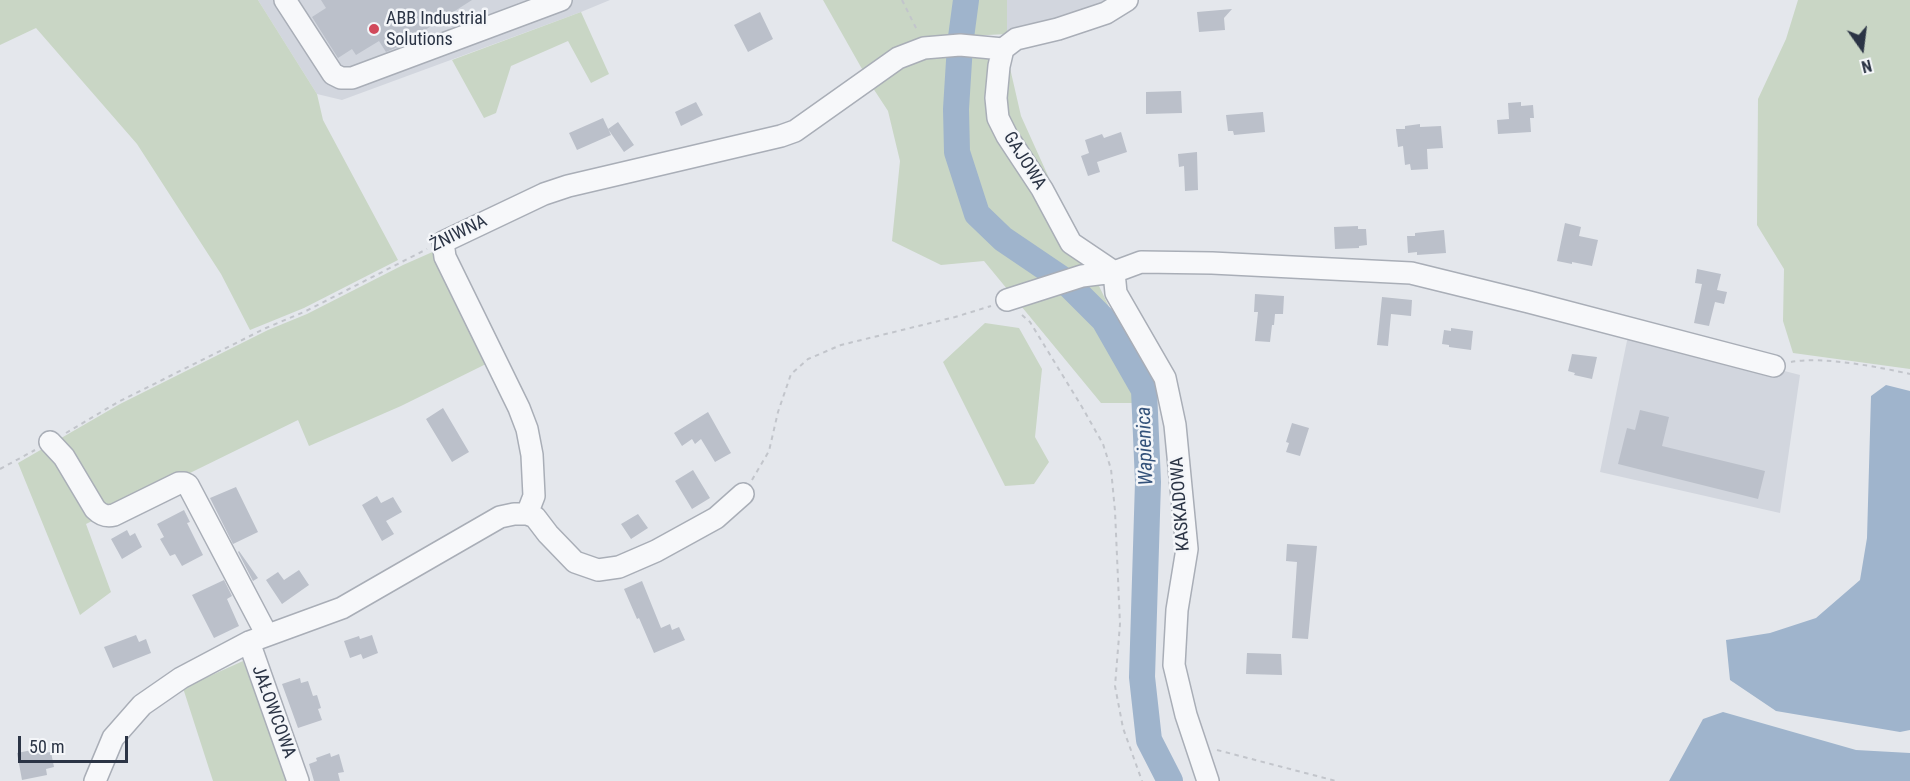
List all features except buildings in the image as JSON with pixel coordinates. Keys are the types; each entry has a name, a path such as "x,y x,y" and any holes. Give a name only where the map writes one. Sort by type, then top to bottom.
{"street":[{"path":"285,0 333,74 341,78 352,78 561,0"},
{"path":"929,47 960,45 1003,49 1016,39 1087,20 1106,13 1127,0"},
{"name":"ŻNIWNA","path":"443,242 544,194 568,186 795,131 898,58 929,47"},
{"name":"GAJOWA","path":"1003,49 996,98 998,118 1006,136 1042,189 1071,243 1114,272"},
{"path":"443,242 446,257 527,429 532,455 534,496 527,514"},
{"path":"1007,300 1082,276 1114,272 1141,262 1212,263 1411,273 1774,366"},
{"name":"KASKADOWA","path":"1114,272 1116,292 1166,378 1175,425 1187,549 1178,610 1174,665 1186,715 1208,781"},
{"name":"JAŁOWCOWA","path":"50,442 64,457 100,514 114,515 179,483 188,485 258,639 298,781"},
{"path":"95,781 113,738 142,705 181,678 258,639 342,608 500,517 527,514 534,517 575,562 598,570 619,567 656,551 716,518 743,494"}],"path":[{"path":"902,0 929,47"},
{"name":"ŻNIWNA","path":"0,469 118,402 443,242"},
{"path":"743,494 769,451 778,412 791,374 808,358 841,345 955,317 1007,300 1030,322 1082,407 1102,444 1111,469 1120,624 1115,686 1123,728 1142,781"},
{"path":"1774,366 1805,359 1882,368 1910,374"},
{"path":"1197,745 1336,781"}],"shaded area":[{"path":"258,0 610,0 342,100 317,94"},
{"path":"1007,0 1118,0 1007,34"},
{"path":"1629,331 1800,375 1780,513 1600,472"}],"green space":[{"path":"0,0 258,0 317,94 323,120 398,260 304,308 250,330 221,274 137,144 36,28 0,45"},
{"path":"823,0 954,0 949,42 866,76"},
{"path":"974,0 1007,0 1007,34 969,36"},
{"path":"1798,0 1910,0 1910,369 1793,353 1783,321 1784,269 1757,225 1758,99 1786,39"},
{"path":"581,12 609,74 591,83 568,41 511,66 496,113 484,118 452,60"},
{"path":"925,50 1007,55 1021,116 1155,403 1101,403 984,261 941,265 892,241 900,161 888,111 869,82"},
{"path":"437,250 488,363 401,406 309,446 298,420 86,524 111,592 80,615 18,463 120,404 268,330 307,314"},
{"path":"985,323 1019,328 1042,369 1035,437 1049,462 1034,484 1005,486 943,362"},
{"path":"243,661 288,781 213,781 183,688"}],"water":[{"path":"1886,385 1910,391 1910,730 1900,732 1776,711 1730,680 1726,640 1770,633 1816,618 1860,580 1867,538 1871,396"},
{"path":"1723,712 1856,750 1910,753 1910,781 1669,781 1703,719"}],"waterway":[{"name":"Wapienica","path":"966,0 960,45 956,109 957,152 977,214 1003,239 1065,281 1104,320 1144,390 1148,482 1142,677 1149,740 1170,781"}],"place":[{"name":"ABB Industrial Solutions","path":"374,29"}]}
